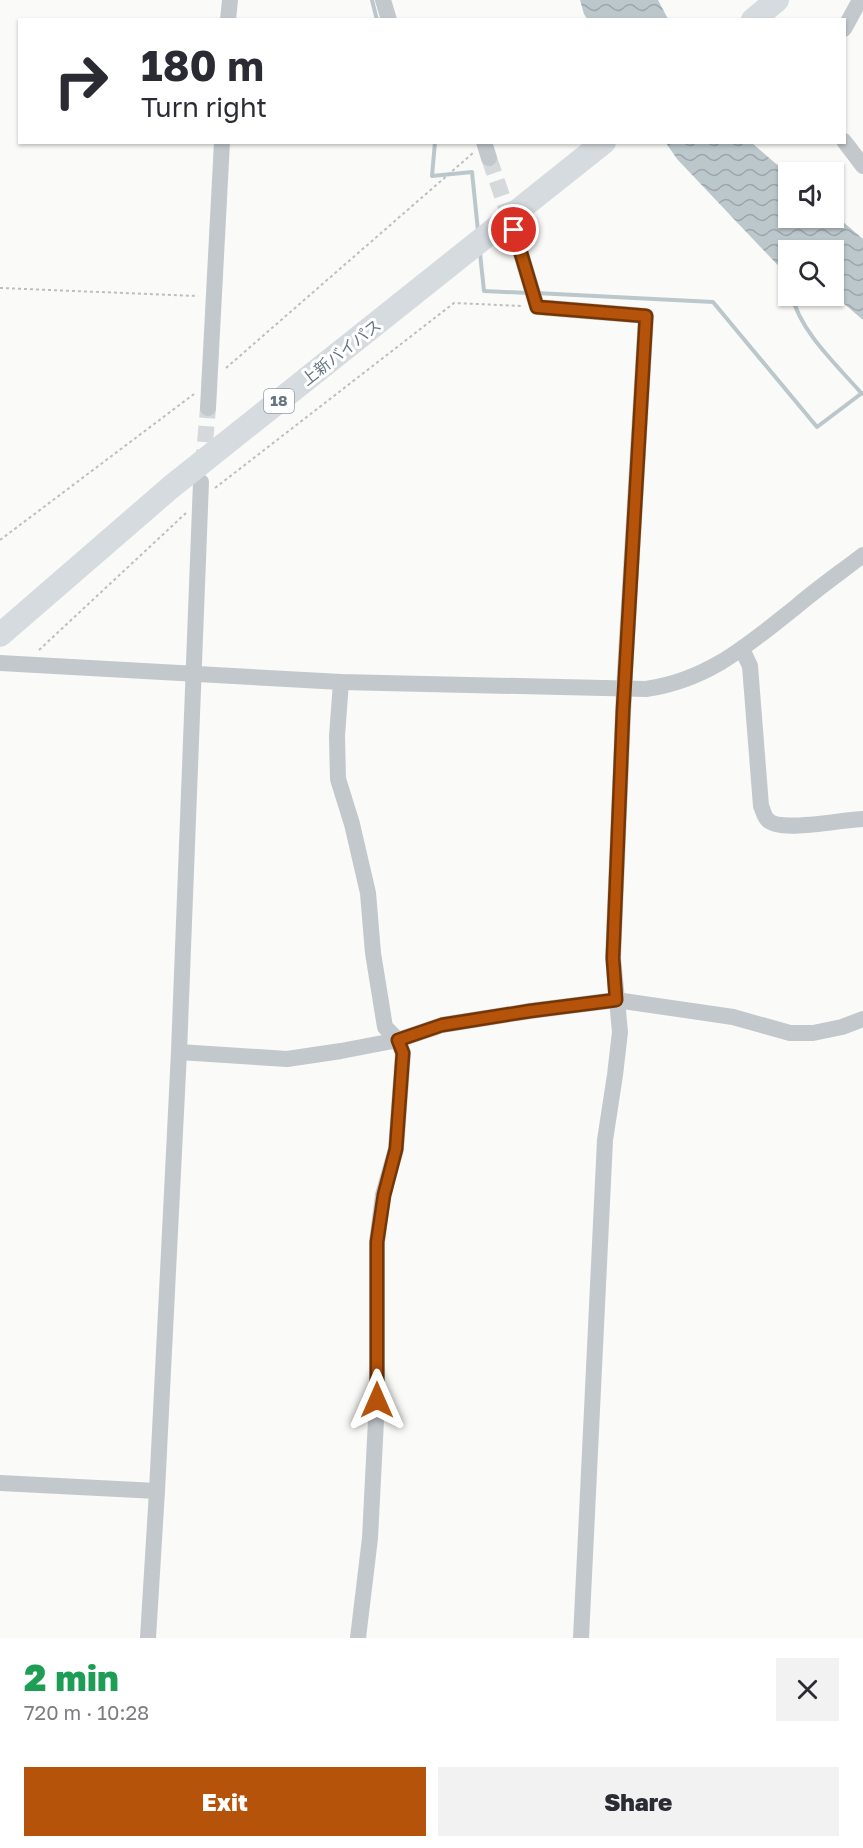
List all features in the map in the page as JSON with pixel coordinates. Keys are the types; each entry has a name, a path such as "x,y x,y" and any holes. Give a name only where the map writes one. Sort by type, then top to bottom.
{"highway":[{"path":"755,18 777,0"},
{"name":"上新バイパス","path":"0,635 171,487 602,144"}],"street":[{"path":"228,18 230,0"},
{"path":"383,0 388,18"},
{"path":"846,25 860,0"},
{"path":"208,408 222,144"},
{"path":"846,144 863,166"},
{"path":"514,230 537,307 646,316 624,690 613,958 620,1032 605,1140 581,1638"},
{"path":"148,1638 178,1052 201,490"},
{"path":"0,663 341,682 624,690 664,687 713,668 742,649 863,555"},
{"path":"742,649 750,666 761,806 767,820 777,825 791,827 863,819"},
{"path":"341,682 337,736 338,779 352,824 368,893 373,953 385,1027 398,1040 403,1053 396,1149 384,1195 377,1242 377,1400 370,1538 358,1638"},
{"path":"178,1052 287,1059 398,1040 442,1025 616,1000 733,1017 790,1033 813,1033 862,1025"},
{"path":"0,1483 157,1491"}],"path":[{"path":"0,540 208,384 486,148"},
{"path":"0,288 213,296"},
{"path":"24,664 201,490 454,303 537,307"}],"water":[{"path":"580,0 658,0 667,18 586,18"},
{"path":"667,144 753,144 778,165 778,228 844,228 844,223 863,239 863,320 844,304 844,240 778,240 778,265 677,159"}],"waterway":[{"path":"372,0 376,18"},
{"path":"435,144 432,176 472,172 478,231"},
{"path":"480,253 484,291 529,293"},
{"path":"536,293 713,302 817,427 862,393"},
{"path":"796,306 812,336 862,394"}],"tunnel":[{"path":"489,158 512,225"},
{"path":"203,466 208,408"}],"route":[{"path":"377,1400 377,1242 379,1218 396,1149 403,1053 398,1040 442,1025 616,1000 613,958 623,712 646,316 537,307 514,230"}]}
